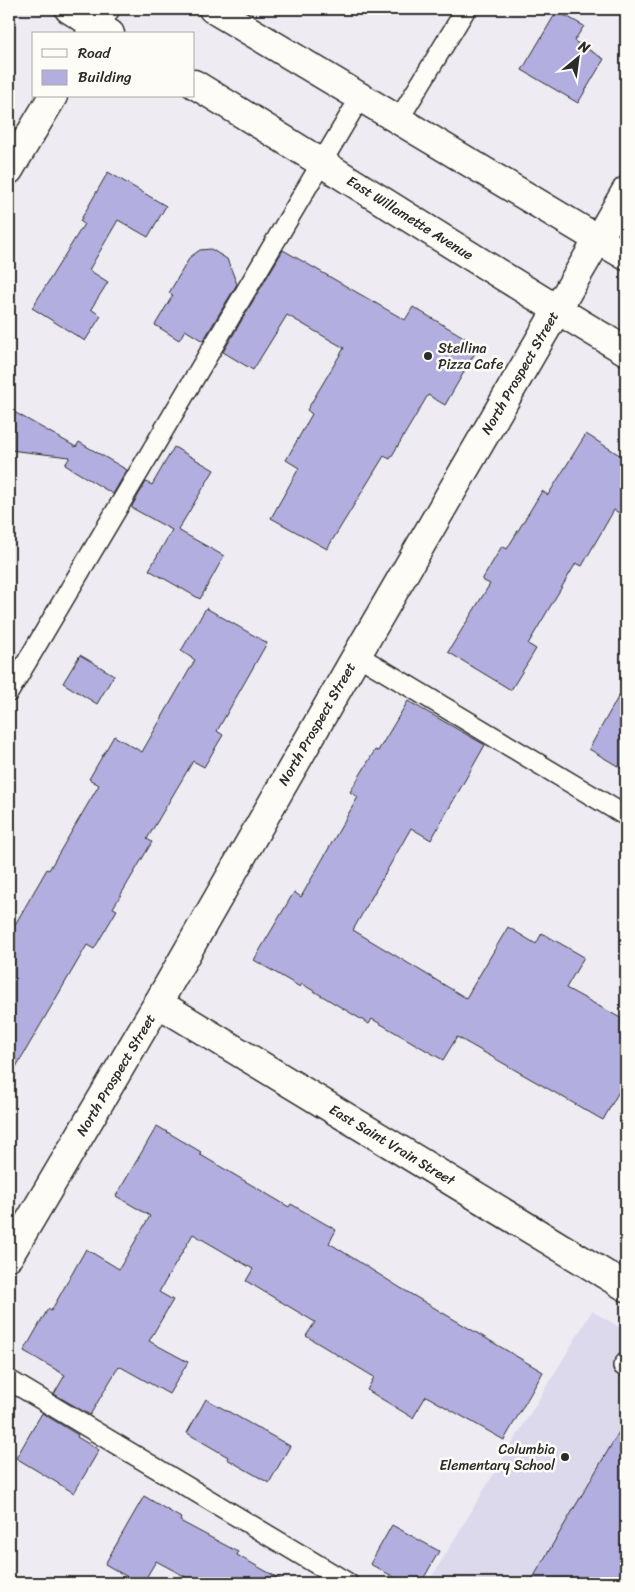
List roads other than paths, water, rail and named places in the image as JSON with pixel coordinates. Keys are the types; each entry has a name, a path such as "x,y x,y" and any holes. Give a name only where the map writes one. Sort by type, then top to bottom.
{"street":[{"path":"69,9 100,25"},
{"path":"214,9 626,256"},
{"name":"East Willamette Avenue","path":"195,85 322,162 556,310 626,351"},
{"path":"9,170 52,98"},
{"name":"North Prospect Street","path":"9,1256 158,1003 626,191"},
{"name":"East Saint Vrain Street","path":"158,1003 626,1287"}],"lane":[{"path":"399,119 466,9"},
{"path":"9,692 360,96"},
{"path":"357,655 626,816"},
{"path":"9,1380 348,1583"}],"place":[{"name":"Stellina Pizza Cafe","path":"428,356"},
{"name":"Columbia Elementary School","path":"565,1457"}]}
